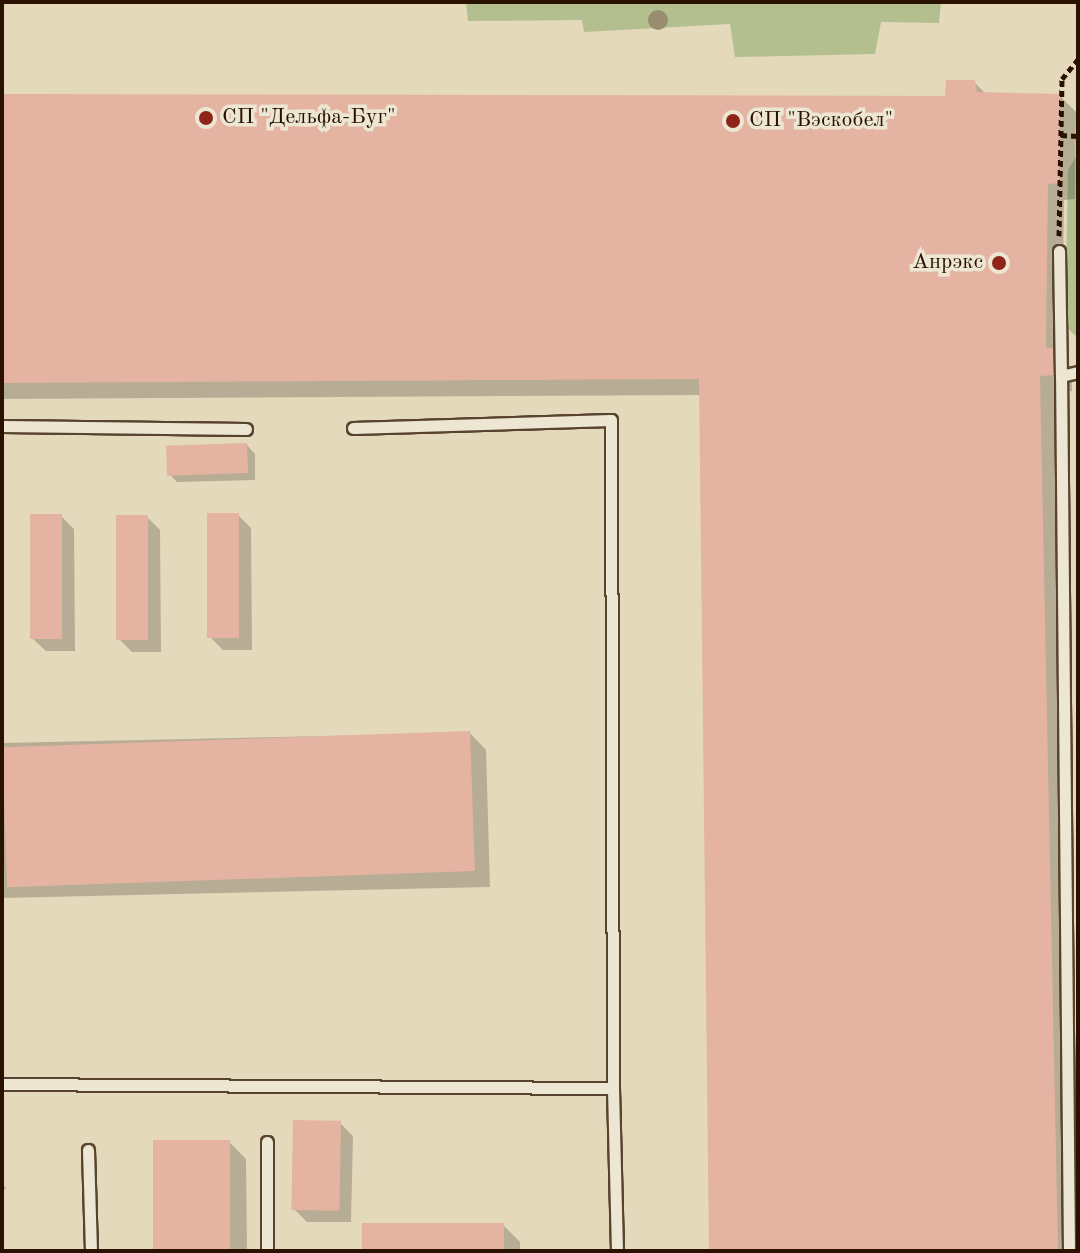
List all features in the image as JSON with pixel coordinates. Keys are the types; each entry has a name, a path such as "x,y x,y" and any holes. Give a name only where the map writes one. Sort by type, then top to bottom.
{"lane":[{"path":"1059,251 1072,808 1069,1251"},
{"path":"1061,376 1078,372"},
{"path":"353,428 611,420 613,1088 617,1251"},
{"path":"2,426 246,429"},
{"path":"2,1084 613,1088"},
{"path":"267,1142 267,1251"},
{"path":"88,1150 91,1251"}],"path":[{"path":"1059,251 1062,79 1078,59"},
{"path":"1061,135 1078,136"}],"green space":[{"path":"466,2 941,2 939,23 881,22 875,54 735,57 730,24 584,32 582,20 468,21"},
{"path":"1078,153 1078,338 1065,326 1068,170"}],"building":[{"path":"946,80 975,80 977,92 1060,94 1059,183 1048,184 1046,348 1055,348 1056,375 1040,376 1058,1251 709,1251 699,379 2,383 2,94 945,96"},
{"path":"247,443 248,473 167,476 166,446"},
{"path":"207,513 239,513 239,638 207,638"},
{"path":"30,514 62,514 62,639 30,639"},
{"path":"116,515 148,515 148,640 116,640"},
{"path":"470,731 475,871 7,887 2,747"},
{"path":"293,1120 341,1121 339,1211 291,1210"},
{"path":"153,1140 230,1140 230,1251 153,1251"},
{"path":"362,1223 504,1223 504,1251 362,1251"}],"place":[{"name":"СП \"Дельфа-Буг\"","path":"206,118"},
{"name":"СП \"Вэскобел\"","path":"733,121"},
{"name":"Анрэкс","path":"999,263"}]}
